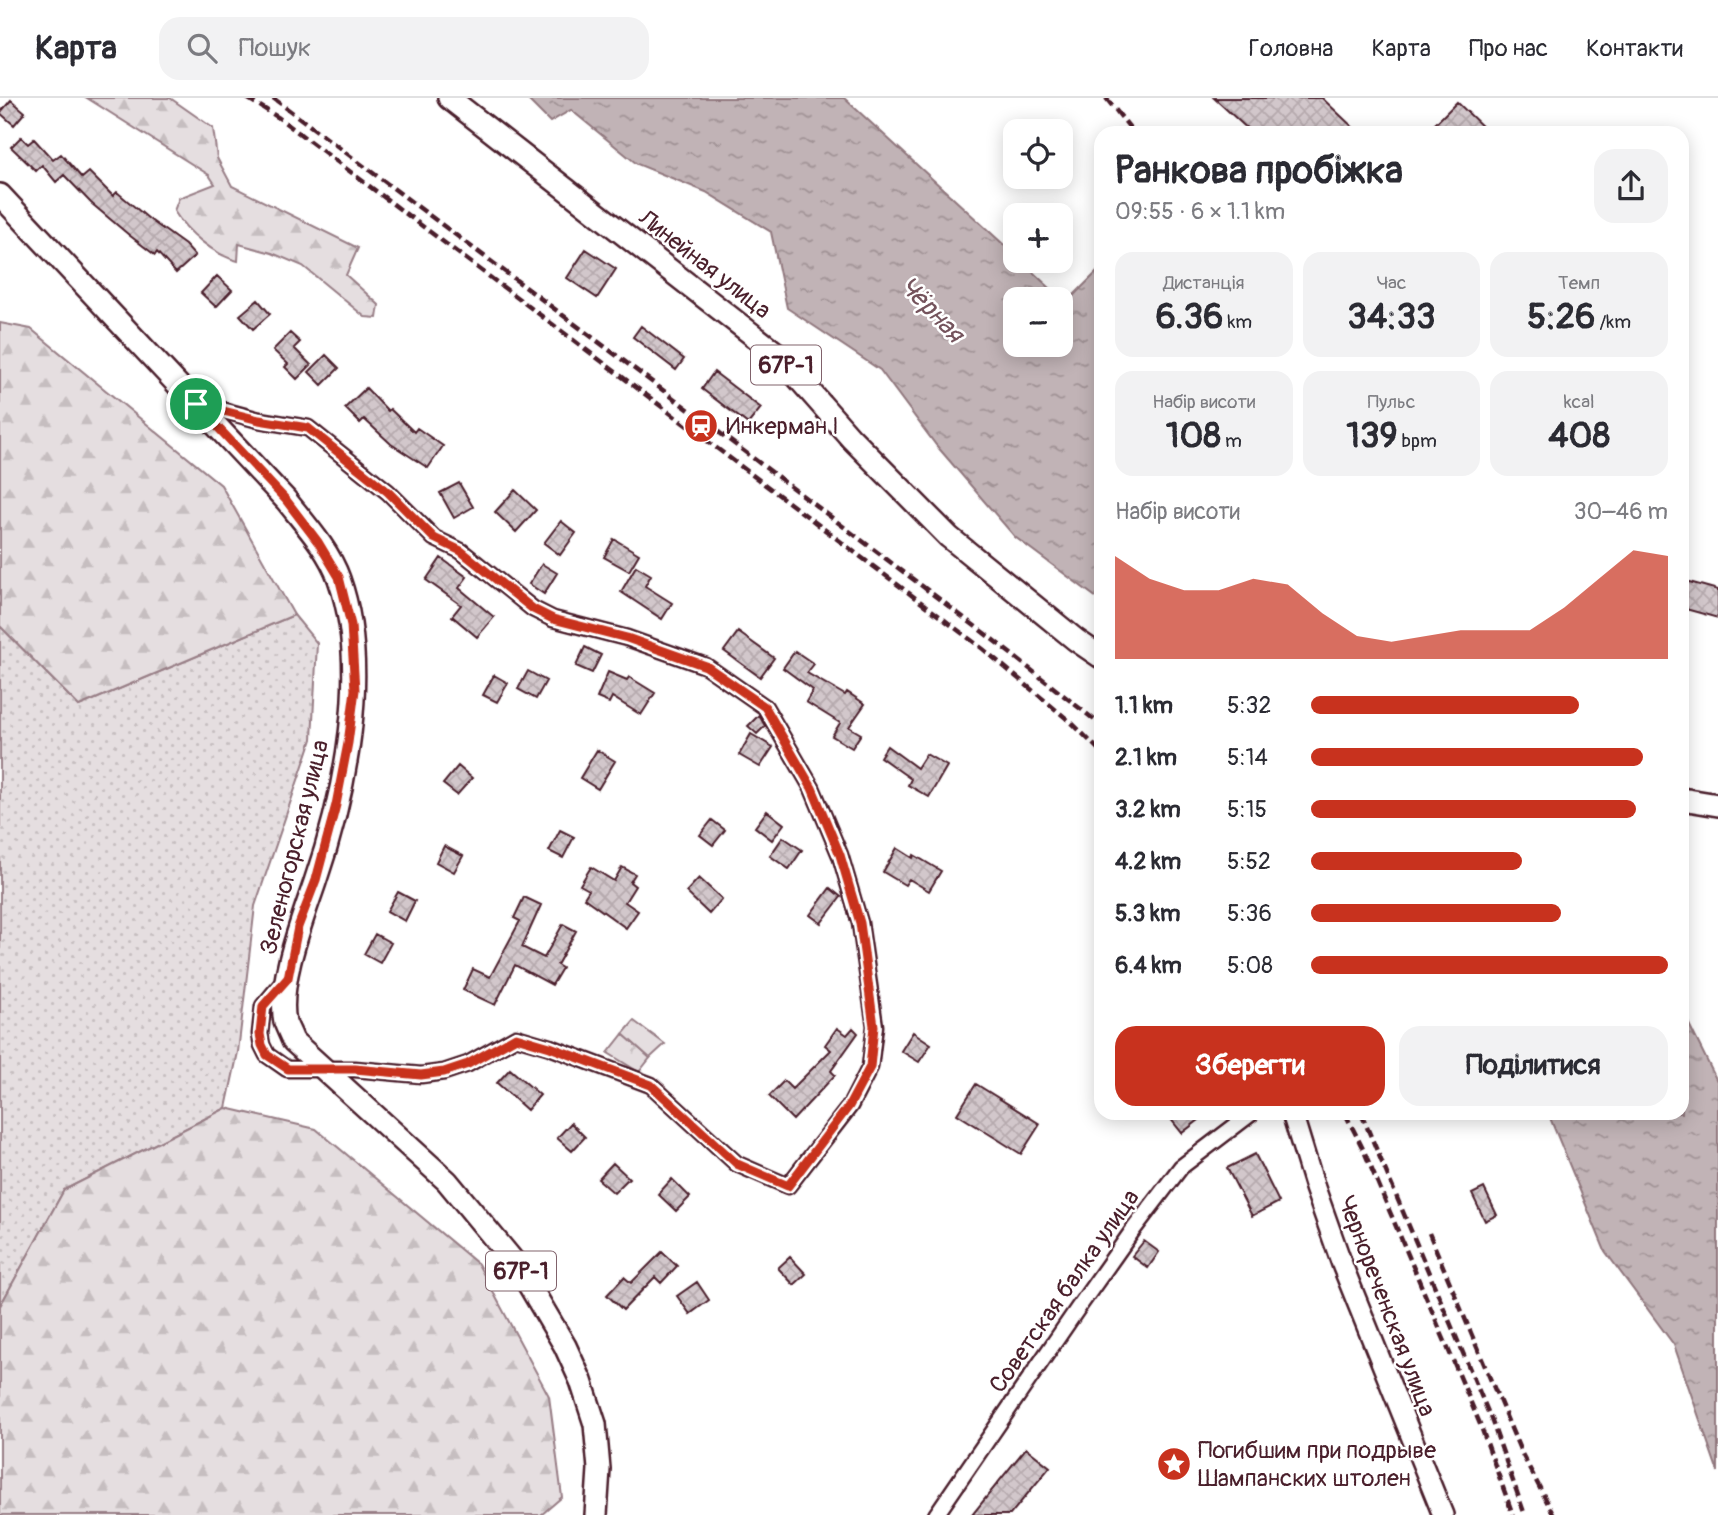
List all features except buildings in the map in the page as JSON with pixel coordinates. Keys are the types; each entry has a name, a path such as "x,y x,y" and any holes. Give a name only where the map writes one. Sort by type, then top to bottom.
{"main road":[{"name":"Линейная улица","path":"449,98 776,353 851,438 949,537 1094,654"},
{"name":"Зеленогорская улица","path":"0,195 286,500 318,542 339,577 351,625 355,690 336,805 316,880 298,927 283,1002 285,1022 293,1041 338,1085 447,1181 519,1268 565,1346 581,1381 595,1424 599,1469 596,1515"},
{"path":"1689,800 1718,805"},
{"name":"Чернореченская улица","path":"1294,1120 1343,1267 1443,1515"}],"street":[{"path":"196,404 259,420 308,428 388,492 434,538 461,551 533,609 553,619 627,638 706,666 765,707 812,788 840,855 860,923 874,1026 870,1067 853,1099 788,1186 737,1164 651,1085 516,1037 468,1064 444,1072 421,1075 288,1069 267,1055 260,1034 263,1006 288,978"},
{"name":"Советская балка улица","path":"936,1515 1086,1297 1181,1167 1243,1120"}],"green space":[{"path":"87,98 170,98 213,128 217,158 232,186 358,248 346,275 379,305 377,318 365,317 303,266 272,253 239,244 238,261 220,254 202,242 174,211 179,198 215,184 209,175"},
{"path":"0,323 31,329 221,485 294,615 79,706 0,626"},
{"path":"294,615 317,643 312,739 255,906 238,1052 226,1108 64,1190 0,1306 0,626 79,706"},
{"path":"634,1021 665,1044 650,1058 623,1034"},
{"path":"623,1034 650,1058 639,1072 608,1053"},
{"path":"226,1108 316,1129 478,1264 549,1396 562,1497 541,1515 0,1515 0,1306 64,1190"}],"water":[{"name":"Чёрная","path":"526,98 844,98 1003,244 1003,273 1034,273 1049,287 1003,287 1003,357 1073,357 1073,296 1094,275 1094,596 1015,537 936,445 880,370 787,308 771,232 706,192 637,164 571,110 550,122"},
{"path":"1689,1024 1718,1083 1718,1472 1674,1345 1605,1251 1551,1120 1689,1120"}],"railway":[{"path":"247,98 279,118 983,649 1073,724 1094,745"},
{"path":"273,98 992,639 1094,719"},
{"path":"1106,98 1128,126"},
{"path":"1348,1120 1480,1424 1513,1515"},
{"path":"1364,1120 1491,1419 1525,1515"},
{"path":"1429,1233 1521,1452 1554,1515"}],"place":[{"name":"Инкерман I","path":"701,426"},
{"name":"Погибшим при подрыве Шампанских штолен","path":"1174,1464"}],"route":[{"path":"196,404 259,420 308,428 388,492 434,538 461,551 533,609 553,619 627,638 706,666 765,707 812,788 840,855 860,923 874,1026 870,1067 849,1106 788,1186 737,1164 651,1085 516,1037 468,1064 444,1072 421,1075 355,1069 288,1069 267,1055 260,1034 263,1006 288,978 298,927 316,880 336,805 355,690 351,625 339,577 318,542 286,500 196,404"}]}
